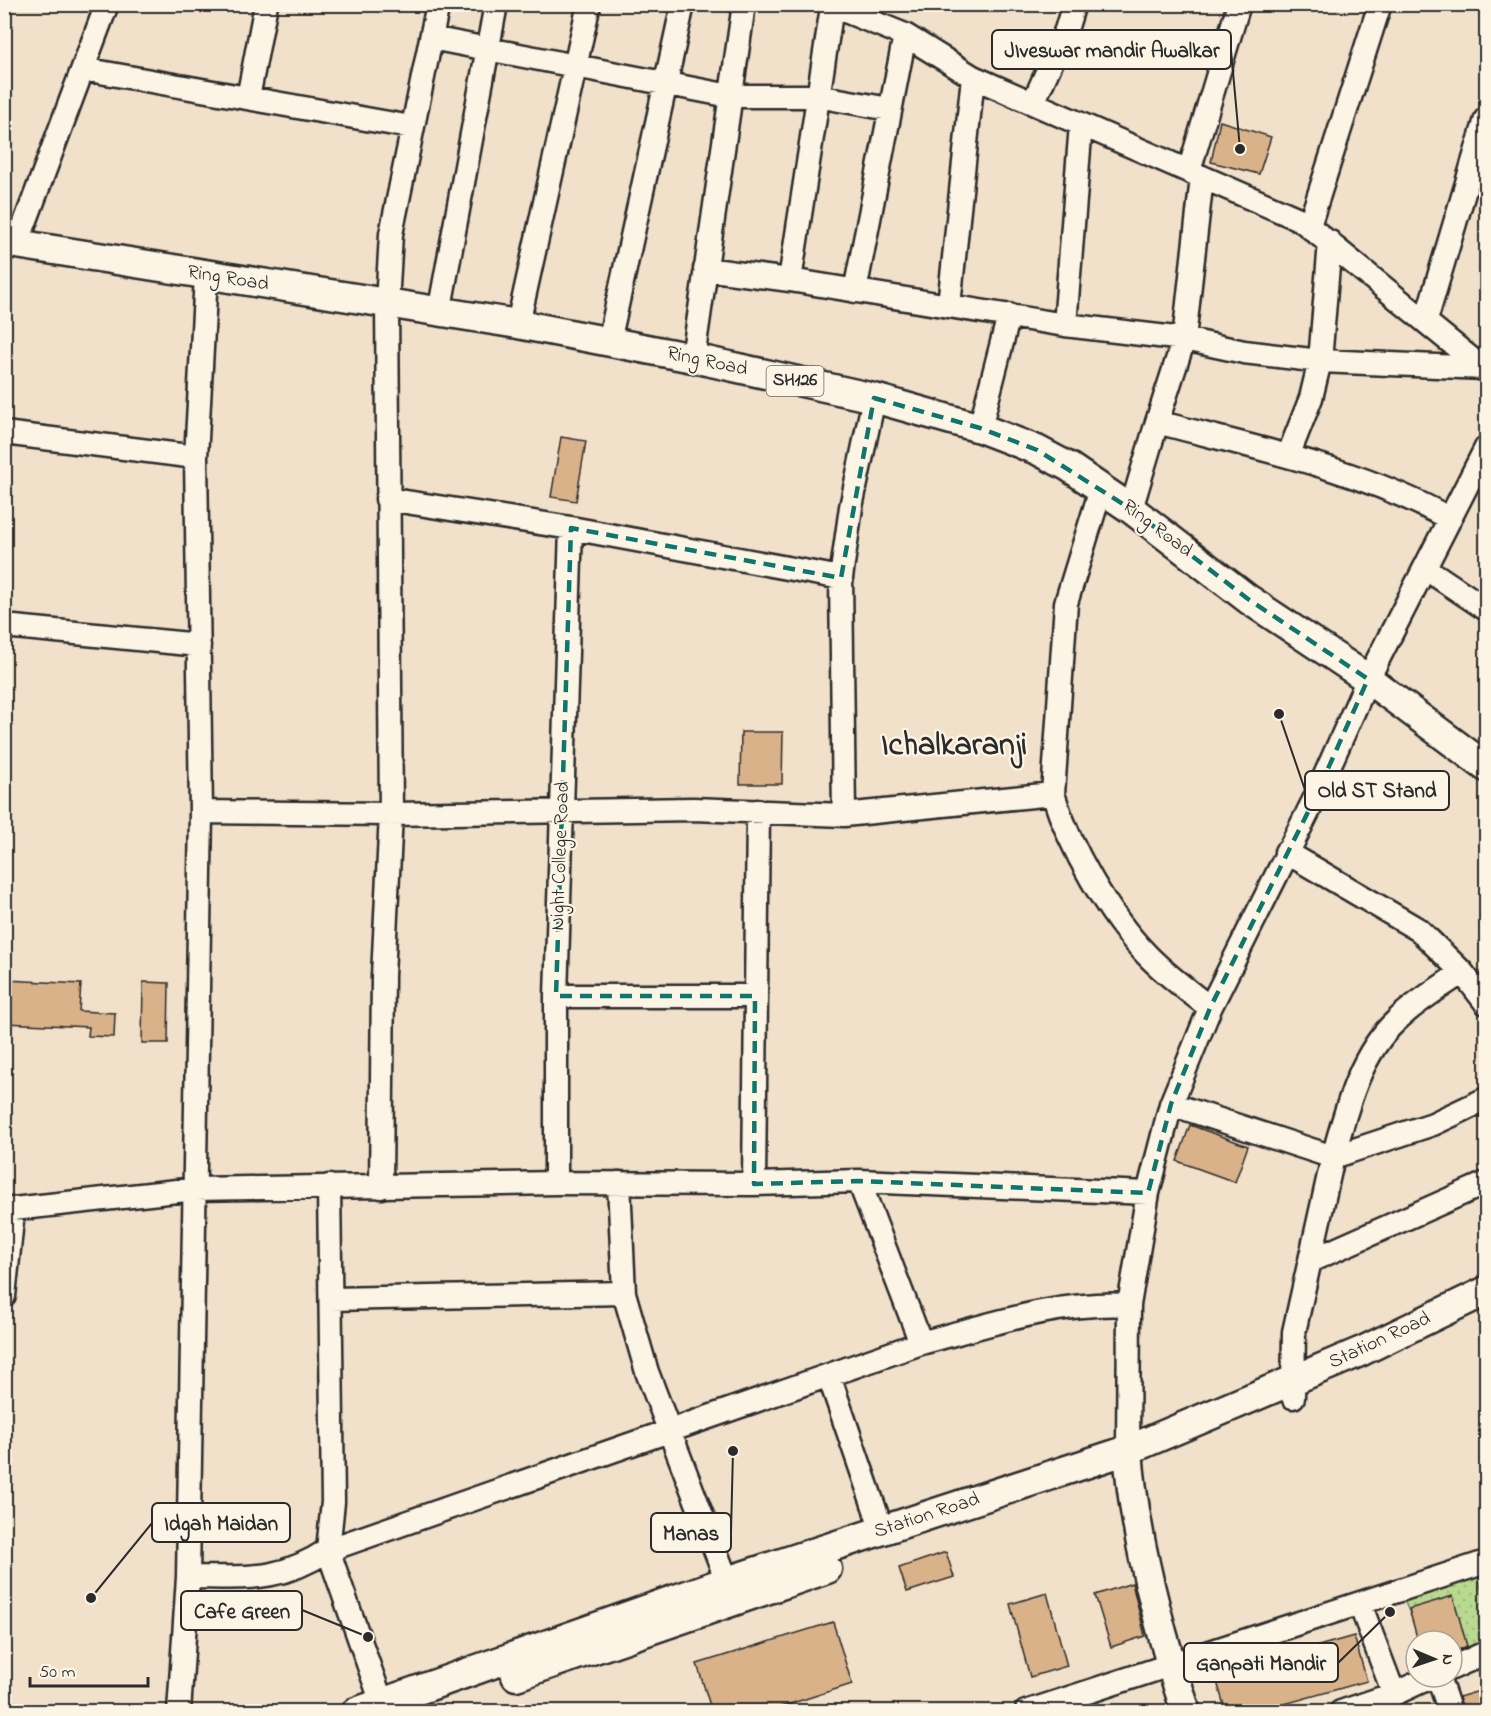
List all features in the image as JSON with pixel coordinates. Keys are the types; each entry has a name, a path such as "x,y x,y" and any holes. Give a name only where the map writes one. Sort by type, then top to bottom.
{"main road":[{"name":"Ring Road","path":"11,243 206,276 518,324 693,358 874,398 980,428 1037,450 1131,509 1248,599 1368,679 1486,767"},
{"name":"Station Road","path":"1293,1389 1362,1351 1486,1291"},
{"name":"Station Road","path":"409,1712 889,1547 1129,1460 1293,1389 1486,1310"},
{"name":"Station Road","path":"356,1712 727,1581 882,1530 1129,1460"},
{"path":"1129,1460 1136,1515 1171,1664 1186,1712"}],"street":[{"path":"11,243 83,69 106,4"},
{"path":"249,98 266,4"},
{"path":"381,1187 383,976 391,814 387,304 392,234 411,127 438,4"},
{"path":"439,313 496,4"},
{"path":"518,324 589,4"},
{"path":"609,342 682,4"},
{"path":"693,358 744,4"},
{"path":"1033,103 1066,30 1074,4"},
{"path":"1131,509 1184,339 1195,174 1239,4"},
{"path":"1308,226 1380,4"},
{"path":"790,280 830,6 905,35 973,77 1301,220 1485,370"},
{"path":"855,291 905,35"},
{"path":"431,38 730,96 817,96 889,110"},
{"path":"83,69 411,127"},
{"path":"949,305 973,77"},
{"path":"1426,320 1486,119"},
{"path":"1065,325 1081,124"},
{"path":"1288,456 1311,398 1320,361 1330,242"},
{"path":"705,269 790,280 1065,325 1184,339 1244,352 1320,361 1485,370"},
{"path":"179,1712 188,1577 201,812 196,457 206,276"},
{"path":"980,428 1009,315"},
{"path":"844,815 841,578 851,507 874,398"},
{"path":"1157,422 1288,456 1410,497 1450,519"},
{"path":"7,441 196,457"},
{"path":"1129,1460 1129,1305 1148,1193 1171,1104 1210,1008 1286,852 1314,801 1368,679 1486,448"},
{"path":"1101,489 1066,603 1053,794 1062,822 1100,894 1146,955 1210,1008"},
{"path":"387,499 571,528 841,578"},
{"name":"Night College Road","path":"556,1183 556,996 571,528"},
{"path":"1425,568 1486,609"},
{"path":"4,626 199,645"},
{"path":"201,812 391,814 758,811 844,815 1053,794"},
{"path":"754,1184 758,811"},
{"path":"1286,852 1419,930 1462,972 1486,1003"},
{"path":"1293,1389 1294,1332 1333,1157 1357,1079 1376,1046 1395,1021 1462,972"},
{"path":"556,996 755,996"},
{"path":"1171,1104 1333,1157 1433,1124 1486,1099"},
{"path":"859,1181 921,1343"},
{"path":"4,1296 9,1211 195,1189 859,1181 1148,1193"},
{"path":"620,1183 624,1293 647,1372 727,1581"},
{"path":"1310,1261 1486,1183"},
{"path":"329,1186 333,1502 328,1550 382,1703"},
{"path":"331,1299 624,1293"},
{"path":"188,1577 275,1574 303,1567 328,1550 921,1343 1036,1312 1106,1304 1129,1305"},
{"path":"829,1376 882,1530"},
{"path":"1026,1712 1486,1562"},
{"path":"1360,1604 1383,1702"},
{"path":"1464,1662 1482,1654"},
{"path":"1341,1712 1383,1702 1408,1689"},
{"path":"1442,1689 1450,1712"}],"highlighted area":[{"path":"874,398 980,428 1037,450 1131,509 1248,599 1368,679 1314,800 1210,1008 1171,1104 1148,1193 859,1181 754,1184 755,996 556,996 571,528 841,578"}],"green space":[{"path":"1475,1565 1486,1605 1486,1669 1464,1668 1464,1629 1417,1629 1399,1589"}],"building":[{"path":"1220,121 1271,137 1259,174 1211,162"},
{"path":"561,437 586,441 576,501 551,497"},
{"path":"741,732 783,732 782,784 740,784"},
{"path":"7,980 81,984 79,1011 115,1013 114,1037 88,1036 89,1027 5,1023"},
{"path":"143,982 169,983 168,1043 142,1043"},
{"path":"1190,1125 1248,1146 1235,1182 1177,1161"},
{"path":"946,1552 954,1577 907,1592 899,1568"},
{"path":"1132,1583 1145,1636 1111,1647 1095,1595"},
{"path":"1047,1593 1067,1666 1030,1677 1010,1604"},
{"path":"1453,1596 1462,1629 1415,1629 1409,1609"},
{"path":"833,1622 852,1684 765,1712 712,1712 697,1664"},
{"path":"1354,1636 1367,1681 1256,1712 1226,1712 1215,1675"},
{"path":"1486,1689 1486,1712 1463,1712 1459,1697"}],"place":[{"name":"JIveswar mandir Awalkar","path":"1240,149"},
{"name":"Old ST Stand","path":"1279,714"},
{"name":"Manas","path":"733,1451"},
{"name":"Idgah Maidan","path":"91,1598"},
{"name":"Ganpati Mandir","path":"1390,1612"},
{"name":"Cafe Green","path":"368,1637"}],"district":[{"name":"Ichalkaranji","path":"954,746"}]}
